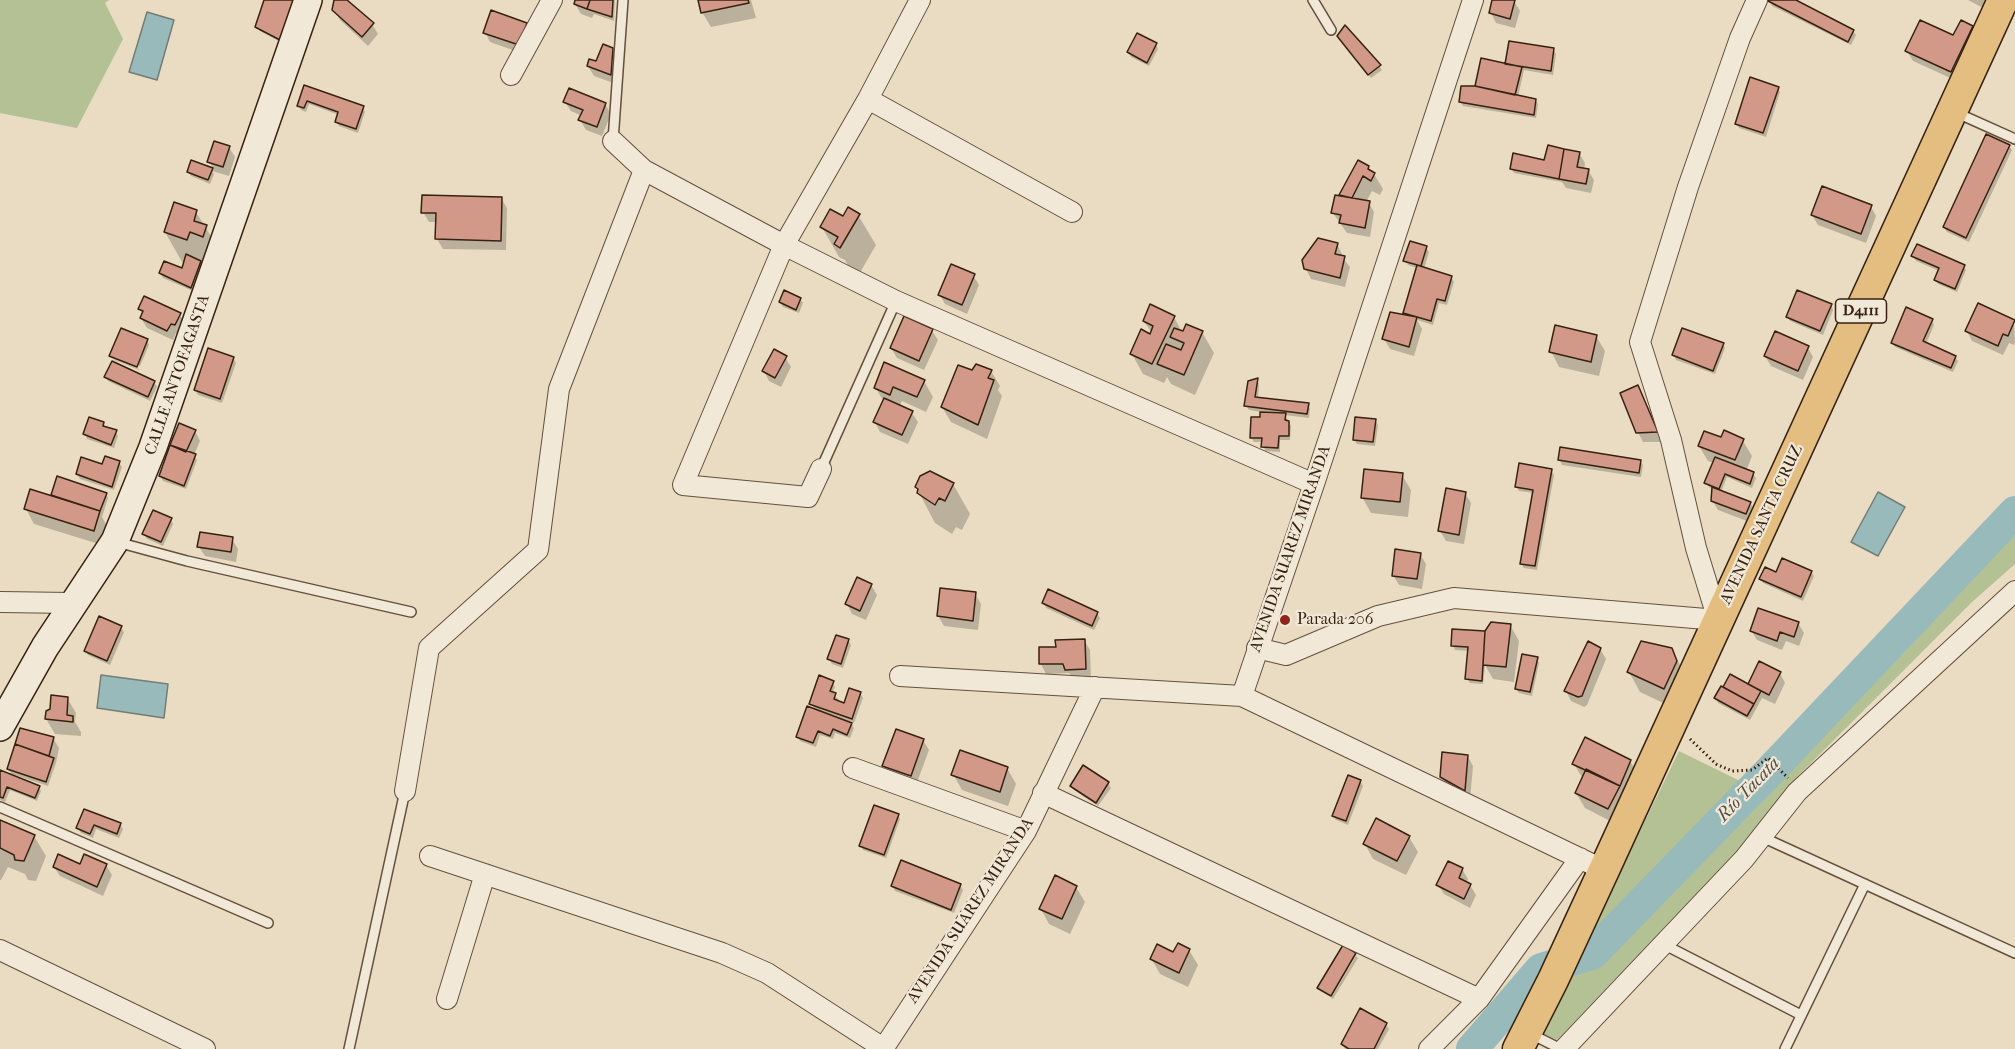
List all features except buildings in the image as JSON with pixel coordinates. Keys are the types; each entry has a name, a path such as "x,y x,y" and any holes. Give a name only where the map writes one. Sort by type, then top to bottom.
{"main road":[{"name":"CALLE ANTOFAGASTA","path":"0,727 72,603 115,541 153,447 308,0"},
{"name":"AVENIDA SANTA CRUZ","path":"1523,1040 1572,936 1592,864 1669,726 2003,0"}],"street":[{"path":"511,75 552,0"},
{"path":"820,469 808,497 683,485 783,245 868,99 920,0"},
{"name":"AVENIDA SUAREZ MIRANDA","path":"1242,696 1473,0"},
{"path":"1257,648 1286,655 1378,616 1454,598 1718,620 1696,548 1671,441 1640,342 1688,187 1740,39 1757,0"},
{"path":"868,99 1072,212"},
{"path":"613,141 644,170 783,245 896,301 1314,484"},
{"path":"405,791 429,648 538,550 559,389 644,170"},
{"path":"1562,1049 1744,859 1797,792 2015,591"},
{"path":"0,602 72,603"},
{"path":"900,676 1242,696 1592,864 1479,999 1429,1049"},
{"name":"AVENIDA SUAREZ MIRANDA","path":"883,1049 1026,831 1095,687"},
{"path":"852,768 1026,831"},
{"path":"1043,793 1479,999"},
{"path":"430,856 722,953 767,972 883,1049"},
{"path":"447,999 485,874"},
{"path":"0,950 205,1049"}],"lane":[{"path":"613,141 623,0"},
{"path":"1312,0 1331,30"},
{"path":"1953,112 2015,139"},
{"path":"820,469 896,301"},
{"path":"115,541 187,561 411,612"},
{"path":"349,1049 405,791"},
{"path":"0,807 268,923"},
{"path":"1761,837 2015,953"},
{"path":"1785,1049 1865,884"},
{"path":"1663,944 1801,1015"},
{"path":"1523,1040 1562,1049"}],"path":[{"path":"1669,726 1692,739 1716,765 1732,771 1752,770 1768,758 1784,772"}],"green space":[{"path":"0,0 109,0 105,3 123,39 77,128 0,113"},
{"path":"2015,535 2015,564 1972,602 1791,783 1738,852 1560,1041 1543,1034 1577,964 1590,965"},
{"path":"1679,751 1740,781 1586,942"}],"water":[{"path":"147,12 174,20 157,80 129,72"},
{"path":"1878,492 1905,507 1878,556 1851,542"},
{"path":"101,675 168,684 164,718 97,708"}],"waterway":[{"name":"Río Tacata","path":"1472,1049 1541,969 1592,954 1768,773 2015,512"}],"place":[{"name":"Parada 206","path":"1285,620"}]}
